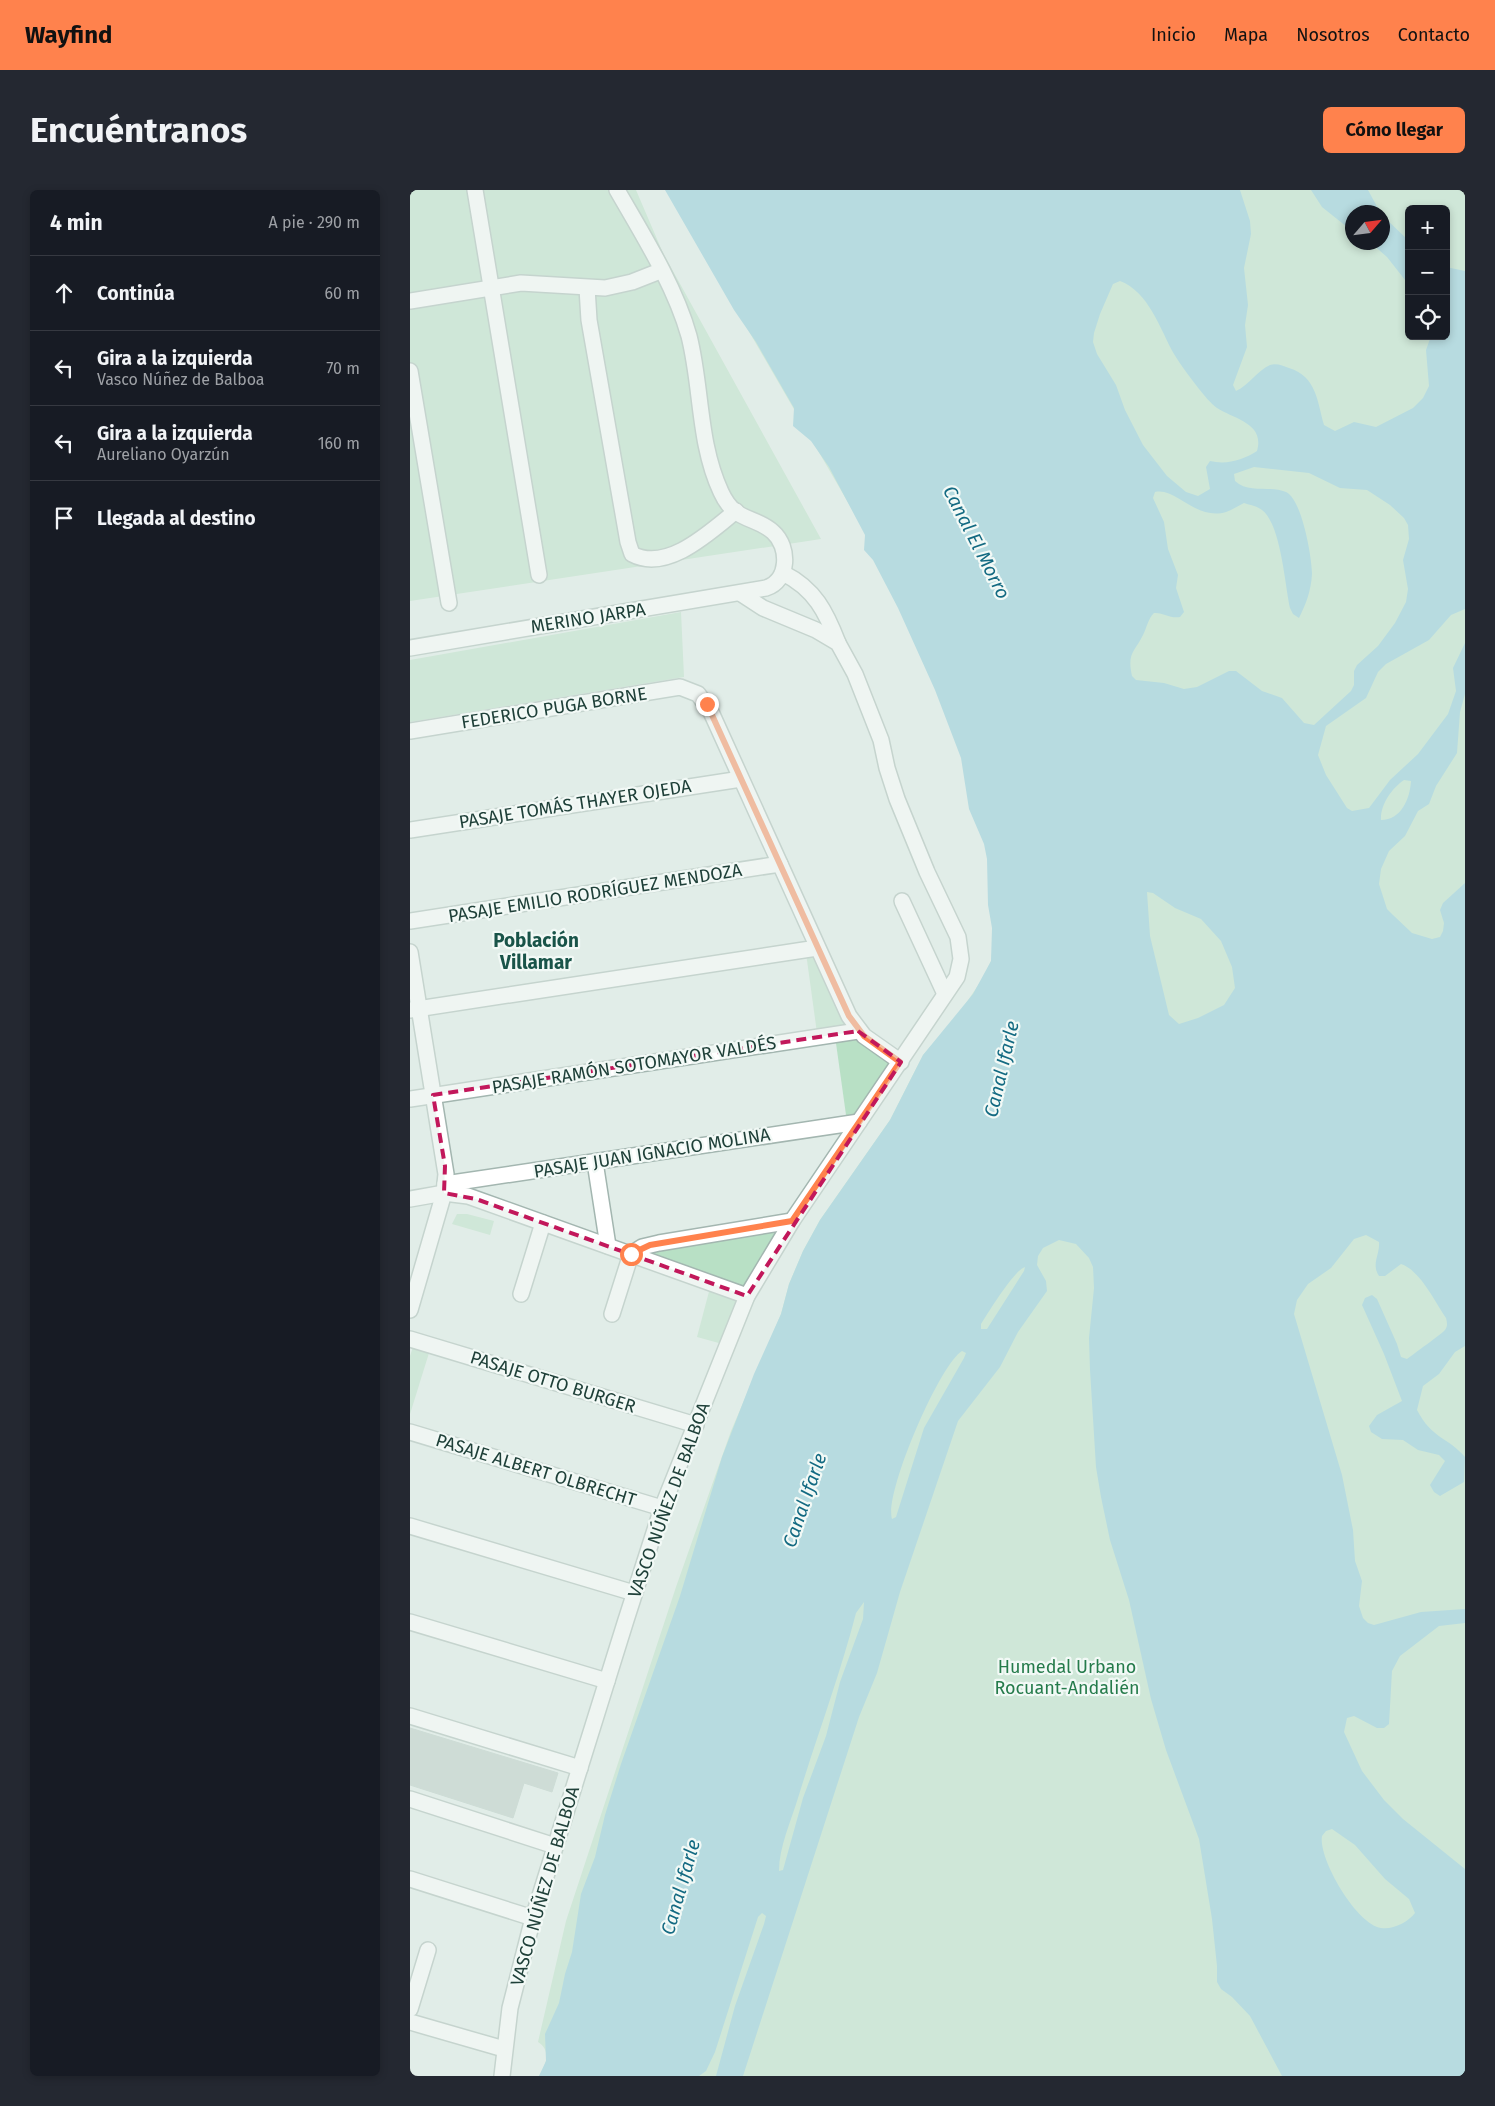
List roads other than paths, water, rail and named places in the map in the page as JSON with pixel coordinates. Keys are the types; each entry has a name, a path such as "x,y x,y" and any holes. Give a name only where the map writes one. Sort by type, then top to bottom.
{"street":[{"path":"476,190 539,575"},
{"path":"617,190 672,292 688,335 710,463 722,494 742,517 767,527 777,535 783,551 783,573 803,584 820,602 838,644"},
{"path":"410,301 536,282 588,288 619,286 660,271"},
{"path":"588,288 591,329 628,542 632,554 640,558 653,559 673,554 698,543 736,512"},
{"path":"410,371 449,602"},
{"name":"MERINO JARPA","path":"410,648 766,588 776,584 783,573"},
{"path":"740,593 763,608 816,630 838,644"},
{"name":"VASCO NÚÑEZ DE BALBOA","path":"502,2076 510,2008 533,1918 634,1593 662,1508 747,1296 792,1221 957,977 961,959 958,937 927,872 897,799 887,768 881,740 855,674 838,644"},
{"name":"FEDERICO PUGA BORNE","path":"410,731 680,687 698,694 707,704 741,779"},
{"path":"741,779 849,1016 858,1031 900,1062"},
{"name":"PASAJE TOMÁS THAYER OJEDA","path":"410,830 741,779"},
{"name":"PASAJE EMILIO RODRÍGUEZ MENDOZA","path":"410,921 780,864"},
{"path":"902,901 945,994"},
{"path":"415,1009 817,948"},
{"path":"410,952 415,1009 433,1095 445,1166 445,1189 411,1302"},
{"name":"PASAJE RAMÓN SOTOMAYOR VALDÉS","path":"410,1099 858,1031"},
{"name":"PASAJE JUAN IGNACIO MOLINA","path":"445,1189 595,1162 859,1122"},
{"path":"595,1162 608,1246"},
{"path":"410,1199 445,1189 747,1296"},
{"path":"612,1314 631,1254 650,1245 792,1221"},
{"path":"521,1294 544,1223"},
{"name":"PASAJE OTTO BURGER","path":"410,1340 696,1425"},
{"name":"PASAJE ALBERT OLBRECHT","path":"410,1432 662,1508"},
{"path":"410,1526 634,1593"},
{"path":"410,1622 607,1681"},
{"path":"410,1716 580,1768"},
{"path":"410,1799 555,1846"},
{"path":"410,1880 533,1918"},
{"path":"410,2009 428,1950"},
{"path":"410,2022 504,2048"}],"water":[{"name":"Humedal Urbano Rocuant-Andalién","path":"665,190 1240,190 1250,221 1251,234 1244,268 1248,305 1245,325 1247,347 1233,385 1236,391 1273,364 1298,372 1311,384 1324,425 1335,431 1354,422 1376,427 1413,408 1423,398 1429,386 1426,350 1430,340 1450,340 1450,268 1465,271 1465,609 1451,615 1429,640 1386,664 1378,672 1366,698 1326,726 1318,755 1326,775 1347,808 1352,811 1369,808 1390,780 1418,754 1448,714 1456,691 1453,668 1465,643 1465,694 1460,712 1457,753 1436,786 1429,804 1418,811 1405,836 1389,851 1381,869 1379,884 1387,909 1412,933 1432,939 1440,937 1443,931 1444,923 1440,910 1443,903 1465,883 1465,1346 1455,1352 1439,1374 1423,1386 1417,1410 1428,1427 1459,1450 1465,1457 1464,1482 1440,1496 1434,1492 1430,1485 1445,1461 1439,1455 1418,1450 1403,1440 1382,1439 1371,1432 1369,1426 1377,1415 1402,1401 1362,1305 1365,1298 1372,1295 1377,1299 1401,1357 1407,1359 1447,1327 1446,1318 1426,1287 1408,1267 1401,1264 1385,1276 1379,1276 1376,1263 1379,1242 1366,1235 1354,1239 1331,1268 1308,1284 1297,1300 1294,1314 1342,1475 1353,1530 1355,1561 1362,1581 1359,1606 1363,1618 1368,1623 1374,1625 1421,1612 1465,1609 1465,1623 1439,1626 1400,1656 1392,1671 1389,1724 1384,1728 1377,1728 1354,1716 1347,1718 1344,1732 1362,1771 1384,1800 1403,1819 1465,1869 1465,2076 1282,2076 1250,2016 1232,1997 1221,1989 1217,1982 1212,1919 1199,1839 1166,1750 1151,1699 1129,1600 1110,1540 1101,1497 1096,1467 1090,1370 1089,1338 1094,1288 1093,1267 1089,1258 1076,1244 1059,1240 1043,1248 1038,1256 1037,1265 1046,1281 1047,1291 1018,1332 1000,1367 958,1421 900,1592 877,1673 859,1717 743,2076 716,2076 735,2006 764,1924 766,1916 762,1913 758,1917 715,2052 706,2071 699,2076 539,2076 546,2061 545,2034 559,2003 572,1952 581,1894 595,1857 605,1815 621,1764 680,1596 722,1457 754,1374 781,1314 789,1284 803,1251 820,1220 890,1120 923,1055 973,994 991,961 992,928 988,905 987,859 984,844 969,809 961,758 935,690 898,608 873,560 864,550 865,535 829,467 811,441 793,426 794,408 756,342 734,310","holes":["1120,281 1130,286 1139,294 1153,312 1186,372 1205,396 1217,408 1246,423 1257,434 1257,451 1235,461 1210,461 1206,467 1210,489 1198,496 1186,492 1167,476 1143,445 1125,410 1116,385 1097,354 1093,342 1094,333 1113,284","1254,467 1309,473 1340,488 1367,490 1390,505 1404,518 1408,525 1409,539 1403,560 1408,589 1406,602 1395,623 1378,646 1357,665 1354,671 1354,685 1351,691 1314,725 1304,723 1282,698 1262,691 1236,671 1229,671 1197,687 1184,689 1164,683 1136,680 1132,676 1131,658 1152,615 1157,613 1180,617 1184,612 1176,588 1178,575 1168,549 1164,522 1153,498 1155,492 1171,494 1196,508 1215,514 1226,512 1244,503 1262,510 1274,528 1290,608 1293,614 1299,618 1308,597 1312,574 1308,543 1297,506 1292,497 1286,492 1241,485 1235,481 1234,474","1404,780 1411,781 1409,795 1403,807 1394,816 1381,820 1382,809 1388,797","1147,892 1153,893 1175,908 1201,919 1221,941 1232,967 1235,988 1224,1005 1198,1018 1179,1024 1169,1015 1150,936","1025,1267 987,1329 981,1329 981,1324 1001,1292 1020,1270","962,1351 966,1353 924,1428 896,1517 892,1519 892,1505 896,1484 915,1431 940,1380 952,1361","864,1602 863,1619 840,1682 826,1736 803,1798 783,1870 779,1871 786,1834 836,1682 856,1613","1332,1829 1355,1845 1385,1879 1409,1899 1415,1913 1400,1925 1390,1928 1381,1928 1371,1924 1361,1916 1341,1890 1326,1860 1322,1846 1322,1836 1326,1831"]},
{"path":"1311,190 1368,190 1376,205 1345,205 1345,225 1322,207"},
{"path":"1390,223 1405,237 1405,280 1379,250 1390,250"}],"district":[{"name":"Población Villamar","path":"536,951"}],"water label":[{"name":"Canal El Morro","path":"977,542"},
{"name":"Canal Ifarle","path":"1001,1069"},
{"name":"Canal Ifarle","path":"804,1500"},
{"name":"Canal Ifarle","path":"680,1887"}]}
